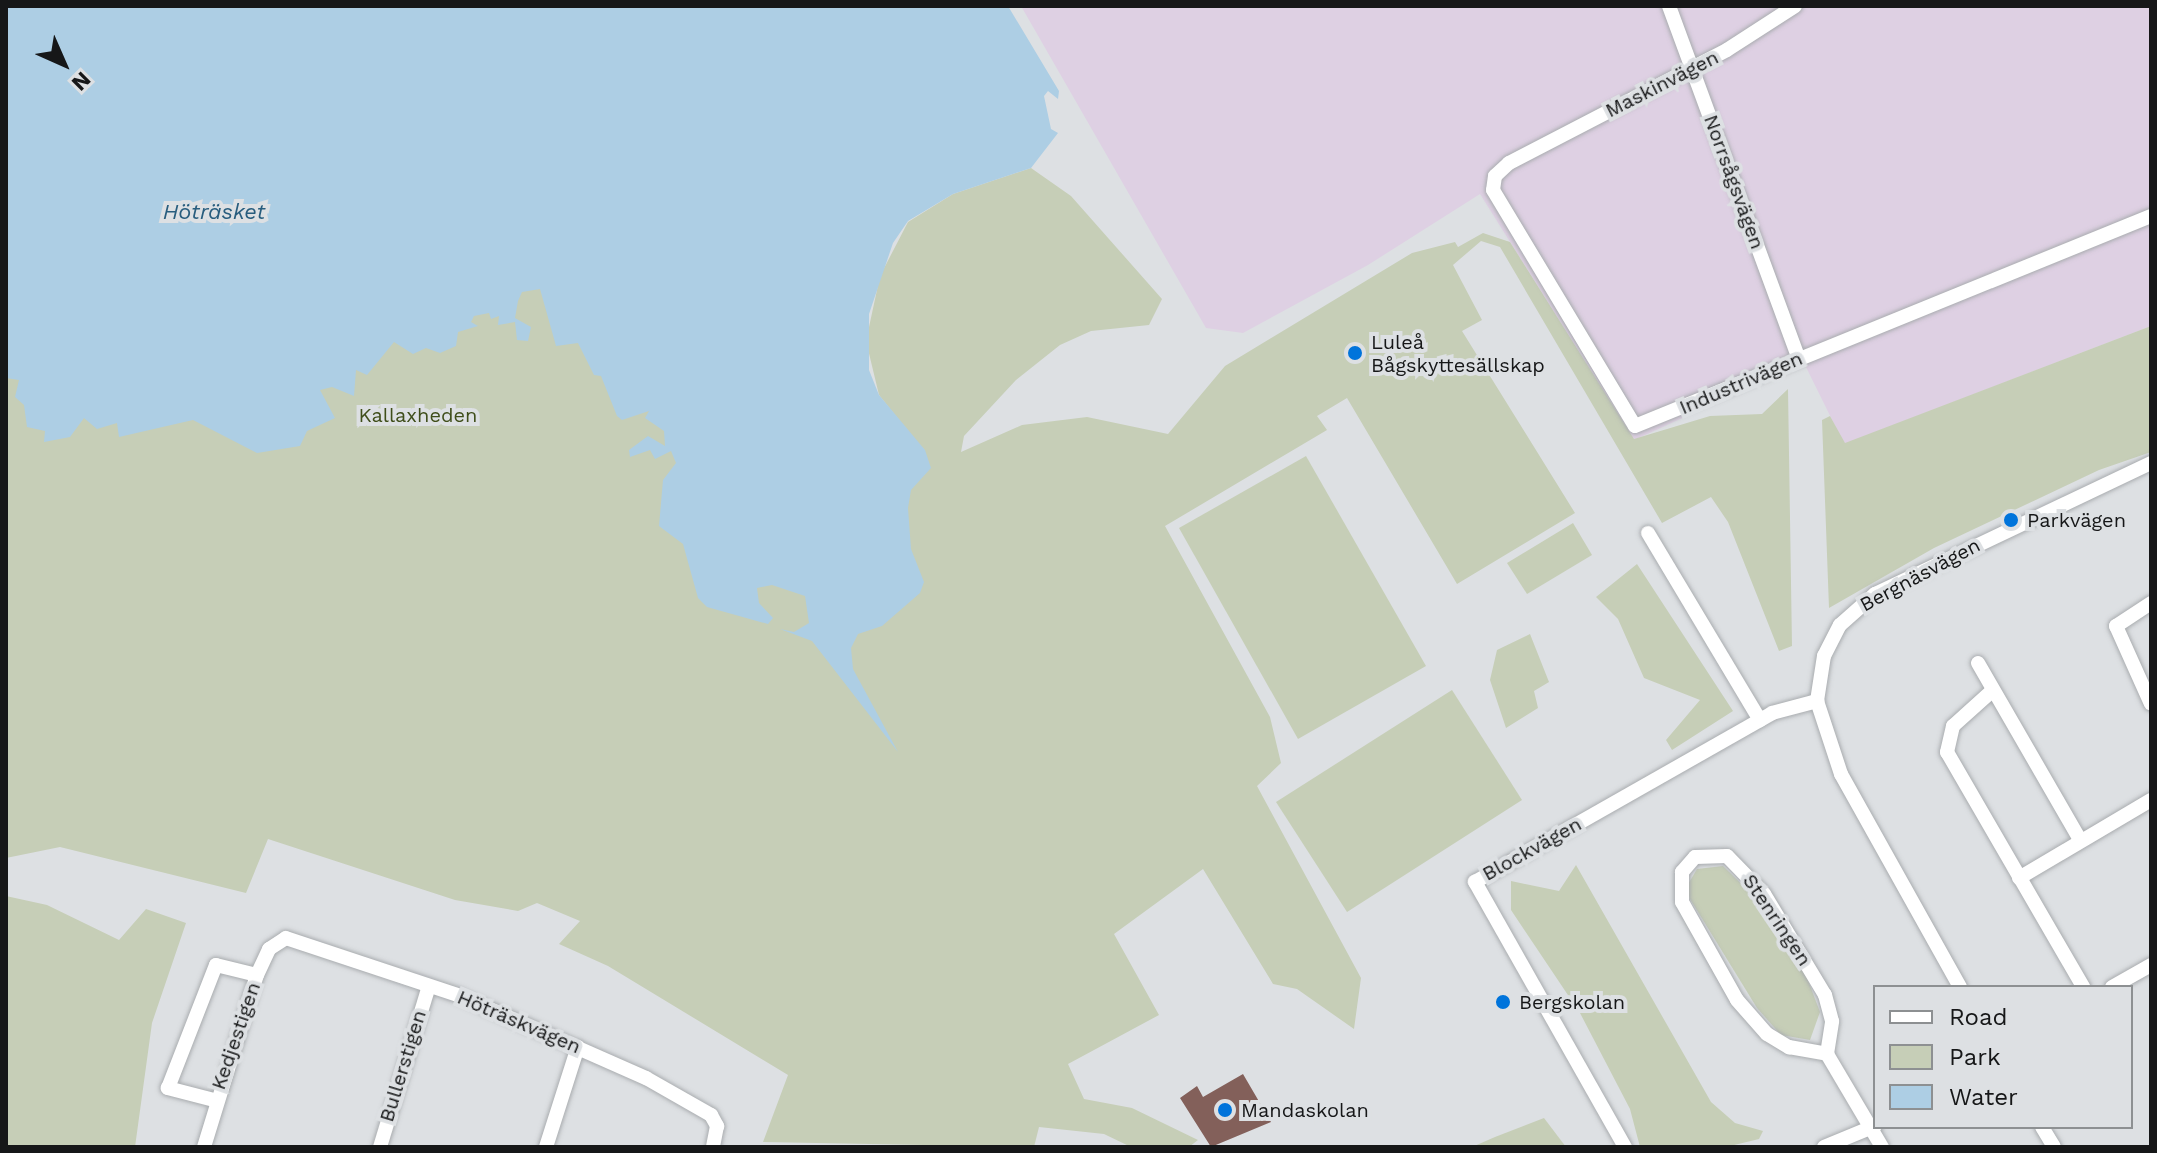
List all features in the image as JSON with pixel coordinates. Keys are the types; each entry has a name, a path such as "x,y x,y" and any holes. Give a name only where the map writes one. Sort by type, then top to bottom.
{"street":[{"name":"Norrsågsvägen","path":"1669,6 1799,359"},
{"name":"Maskinvägen","path":"1525,155 1692,68 1795,6"},
{"name":"Industrivägen","path":"1525,155 1498,171 1493,190 1630,423 1641,425 2151,216"},
{"name":"Bergnäsvägen","path":"1817,701 1832,638 1875,594 2151,463"},
{"path":"1648,533 1760,720"},
{"path":"2151,603 2116,626 2151,704"},
{"path":"1978,663 2080,840"},
{"path":"1993,690 1953,726 1947,752 2082,985"},
{"name":"Blockvägen","path":"1625,1147 1475,882 1760,720 1817,701"},
{"path":"1817,701 1855,804 1959,985"},
{"path":"2019,878 2151,800"},
{"name":"Stenringen","path":"1727,856 1764,894 1825,995 1832,1021 1827,1054 1789,1047 1767,1034 1737,1000 1682,902 1682,872 1695,857 1727,856"},
{"name":"Kedjestigen","path":"204,1147 214,1100 257,975 269,949 286,938"},
{"name":"Höträskvägen","path":"286,938 429,986 578,1047 711,1115 717,1126 713,1147"},
{"path":"214,1100 168,1088 216,965 257,975"},
{"path":"2117,985 2148,973"},
{"name":"Bullerstigen","path":"380,1147 429,986"},
{"path":"546,1147 578,1047"},
{"path":"1824,1147 1873,1127 1827,1054"},
{"path":"2043,1129 2054,1147"}],"shaded area":[{"path":"1021,6 2151,6 2151,326 1844,444 1804,363 1634,440 1480,194 1368,265 1243,333 1206,328"}],"green space":[{"name":"Kallaxheden","path":"6,6 828,434 899,420 879,395 866,341 880,276 908,222 953,194 1031,168 1071,196 1162,299 1149,325 1091,331 1060,345 1016,380 964,436 961,452 1022,425 1087,417 1168,434 1225,366 1412,253 1455,242 1458,247 1483,233 1510,242 1634,439 1710,416 1762,414 1788,389 1792,646 1779,651 1728,522 1711,497 1662,523 1500,247 1481,241 1453,265 1482,320 1462,331 1575,513 1457,584 1347,398 1317,416 1327,430 1165,526 1270,717 1281,763 1257,786 1361,978 1354,1029 1297,989 1273,984 1203,869 1114,934 1159,1015 1068,1064 1084,1099 1132,1108 1198,1140 1189,1147 1131,1147 1104,1134 1039,1127 1034,1147 763,1142 788,1075 608,966 559,944 580,921 537,903 518,911 455,900 268,839 246,893 60,847 6,858"},
{"path":"2151,326 2151,452 2099,470 1934,548 1829,608 1822,420 1830,416 1845,443"},
{"path":"1306,456 1426,666 1298,739 1179,528"},
{"path":"1573,523 1592,555 1527,594 1507,563"},
{"path":"1637,564 1733,711 1672,750 1666,740 1700,700 1644,678 1618,619 1596,597"},
{"path":"1530,634 1549,682 1534,691 1538,708 1506,728 1490,680 1497,650"},
{"path":"1452,690 1522,800 1347,912 1276,802"},
{"path":"1576,865 1711,1102 1735,1123 1763,1131 1759,1139 1726,1147 1640,1147 1630,1109 1580,1013 1511,910 1511,881 1559,891"},
{"path":"1723,866 1759,901 1806,975 1820,1012 1810,1040 1781,1035 1757,1008 1690,899 1687,886 1697,869"},
{"path":"6,896 47,905 119,940 146,909 186,923 152,1023 135,1147 6,1147"},
{"path":"1544,1118 1566,1147 1472,1147 1495,1137"}],"water":[{"name":"Höträsket","path":"6,6 1008,6 1059,91 1058,99 1048,91 1044,96 1051,129 1058,133 1031,168 953,194 908,221 893,243 869,314 869,370 879,395 925,450 931,468 911,490 908,508 911,549 924,582 920,593 882,626 858,634 851,648 853,669 898,752 812,641 780,629 794,632 809,623 805,596 772,585 757,588 759,603 773,618 768,624 707,607 698,598 683,544 659,526 663,480 676,463 671,451 655,459 650,450 630,457 629,450 648,436 665,446 664,431 645,418 649,411 622,420 617,416 601,376 594,375 578,343 556,346 540,289 522,292 518,301 515,318 531,327 528,341 517,340 515,322 498,325 499,316 491,319 489,313 474,316 471,322 478,326 458,332 456,346 440,353 426,348 413,354 394,342 367,375 356,370 354,396 332,387 320,390 335,418 307,431 300,446 257,453 193,420 119,437 117,423 97,429 84,418 70,437 44,442 45,431 27,427 24,405 15,397 19,380 6,378"}],"building":[{"name":"Mandaskolan","path":"1243,1074 1271,1122 1211,1147 1180,1098 1197,1086 1203,1097"}],"place":[{"name":"Luleå Bågskyttesällskap","path":"1355,353"},
{"name":"Parkvägen","path":"2011,520"},
{"name":"Bergskolan","path":"1503,1002"},
{"name":"Mandaskolan","path":"1225,1110"}]}
